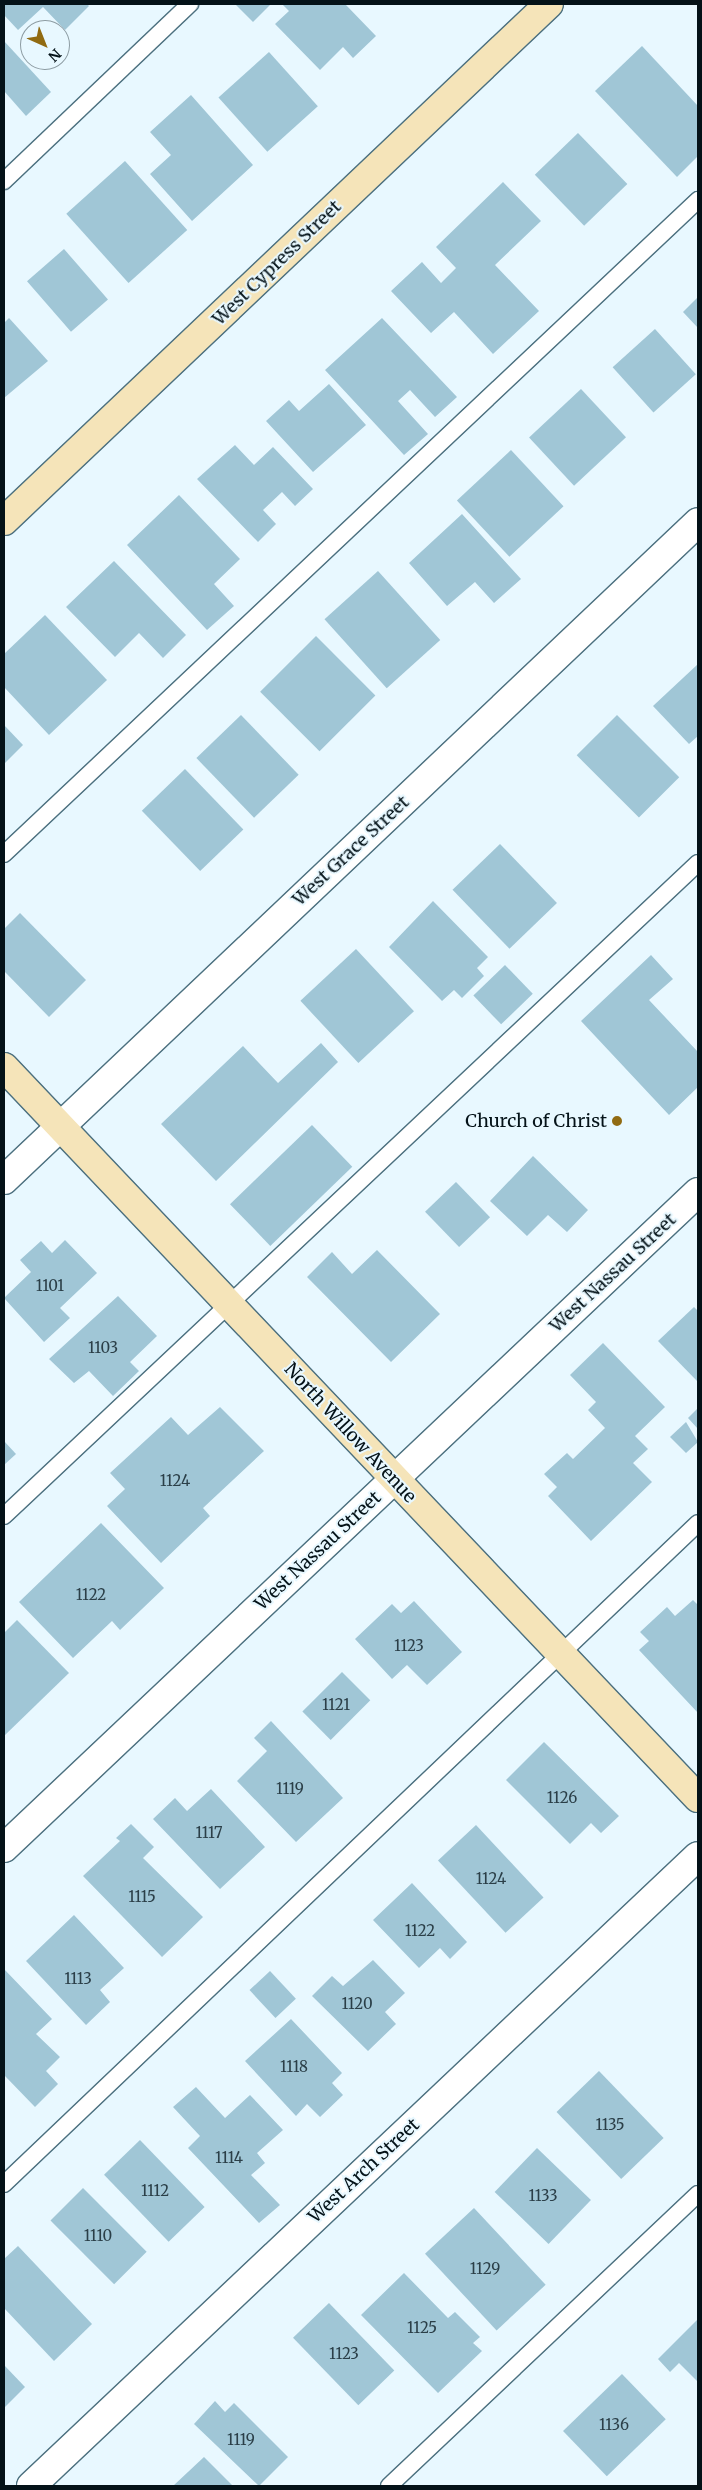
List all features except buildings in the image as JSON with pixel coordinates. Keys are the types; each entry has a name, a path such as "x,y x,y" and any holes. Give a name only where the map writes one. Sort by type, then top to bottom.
{"street":[{"name":"West Cypress Street","path":"4,522 549,4"},
{"name":"West Grace Street","path":"4,1180 698,522"},
{"name":"North Willow Avenue","path":"4,1067 59,1128 230,1304 559,1655 698,1798"},
{"name":"West Nassau Street","path":"4,1848 698,1192"},
{"name":"West Arch Street","path":"31,2486 698,1856"}],"lane":[{"path":"4,181 190,4"},
{"path":"4,854 698,200"},
{"path":"4,1516 698,863"},
{"path":"4,2184 698,1523"},
{"path":"389,2486 698,2194"}],"place":[{"name":"Church of Christ","path":"617,1121"}]}
